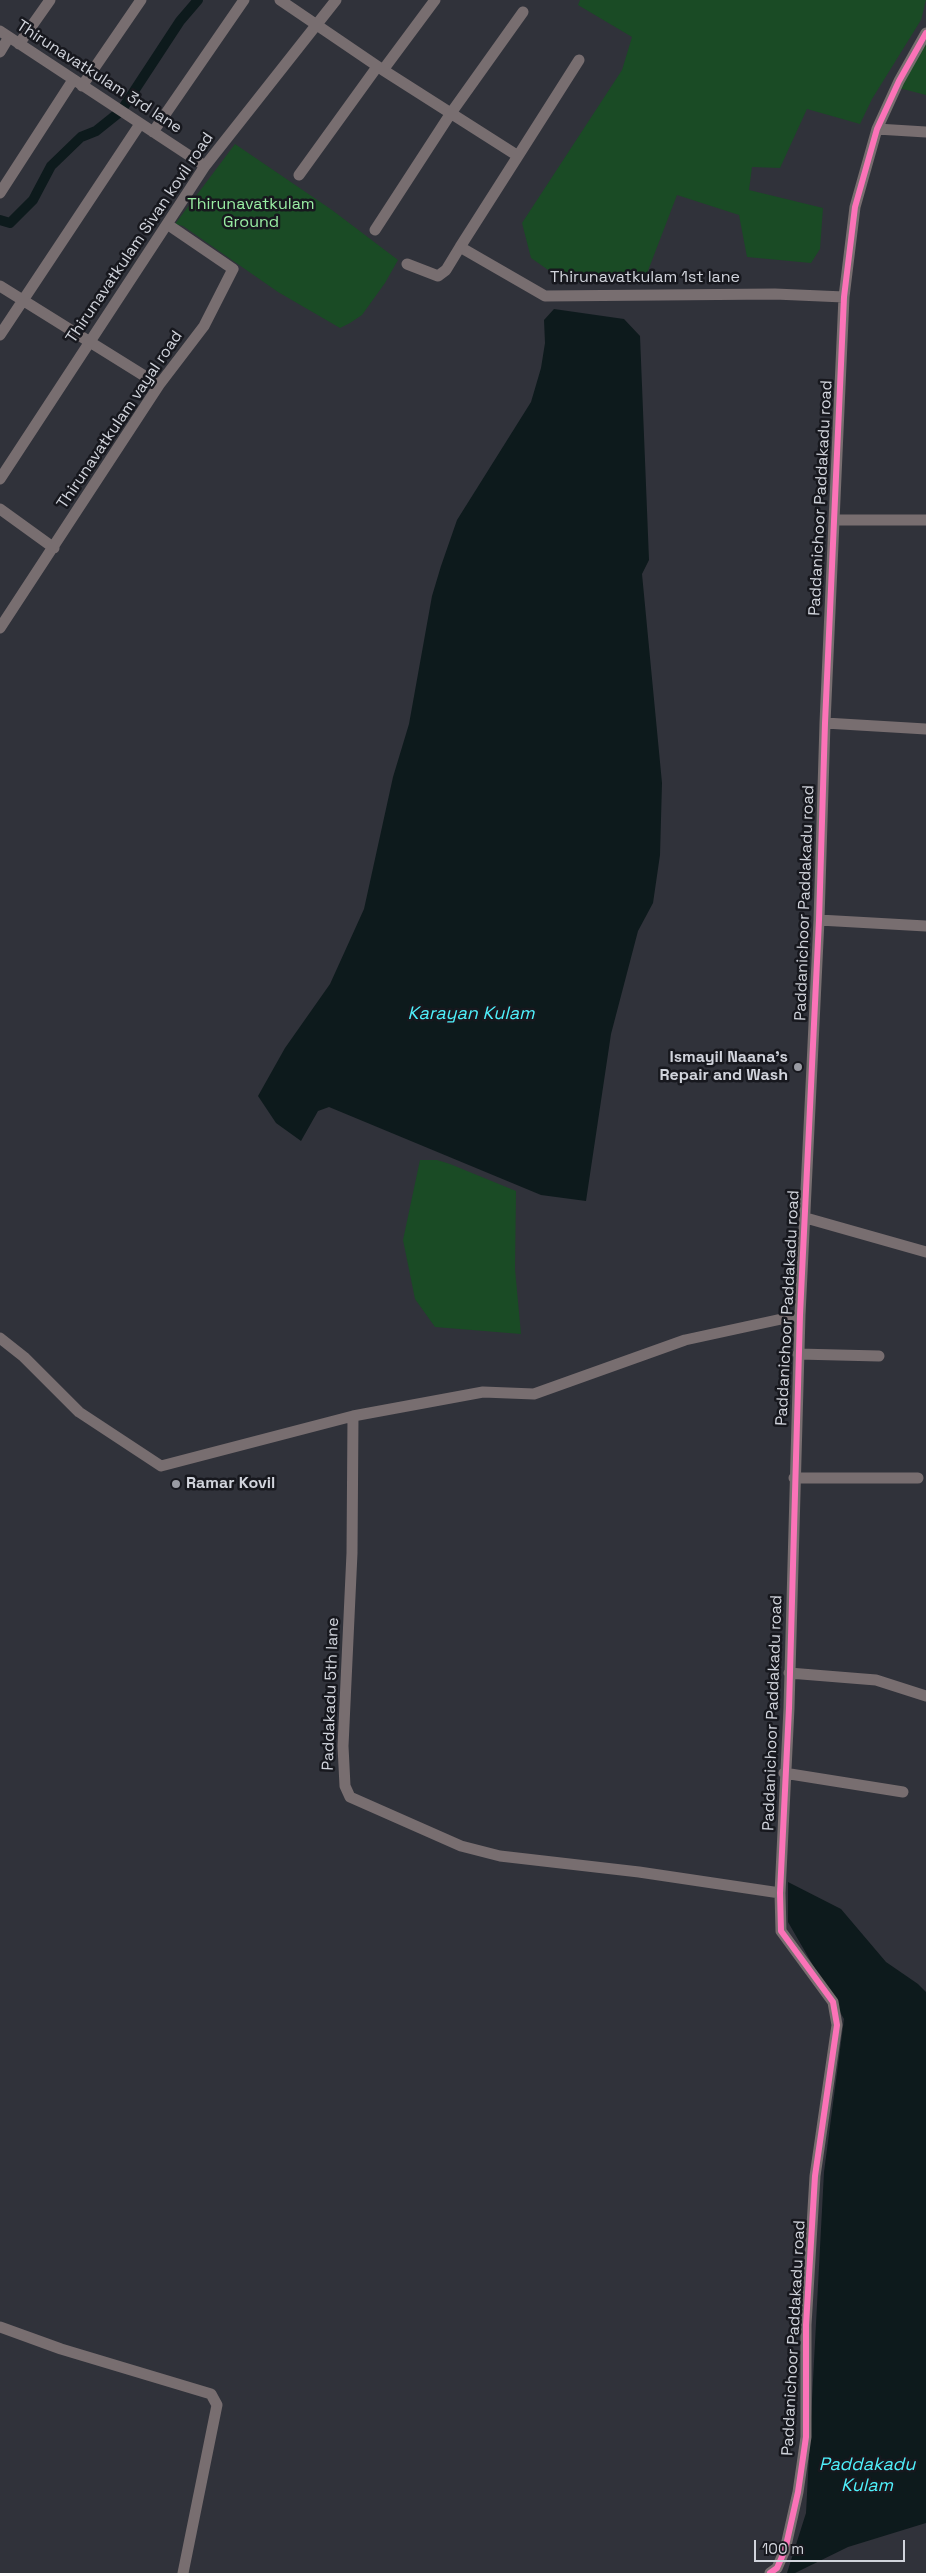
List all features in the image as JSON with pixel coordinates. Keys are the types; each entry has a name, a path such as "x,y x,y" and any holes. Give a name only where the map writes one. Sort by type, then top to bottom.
{"street":[{"path":"19,44 50,0"},
{"path":"0,192 78,83 141,0"},
{"path":"153,132 244,0"},
{"path":"280,0 380,68 518,156"},
{"name":"Thirunavatkulam Sivan kovil road","path":"0,479 205,166 336,0"},
{"path":"299,175 380,68 435,0"},
{"path":"375,230 451,113 523,12"},
{"name":"Paddanichoor Paddakadu road","path":"770,2573 777,2568 786,2550 798,2492 806,2437 806,2325 815,2176 837,2025 833,2002 781,1931 780,1893 789,1673 798,1354 819,920 825,723 844,298 856,207 877,129 899,81 926,33"},
{"path":"0,52 5,34"},
{"name":"Thirunavatkulam 3rd lane","path":"5,34 205,166"},
{"path":"407,264 438,276 460,247 579,60"},
{"path":"0,335 140,124"},
{"path":"877,129 926,132"},
{"name":"Thirunavatkulam vayal road","path":"0,628 159,385 204,326 233,270 167,224"},
{"name":"Thirunavatkulam 1st lane","path":"460,247 545,296 775,294 844,298"},
{"path":"0,286 159,385"},
{"path":"0,509 54,548"},
{"path":"834,520 926,520"},
{"path":"825,723 926,729"},
{"path":"819,920 926,926"},
{"path":"806,1218 926,1252"},
{"path":"0,1338 24,1357 79,1412 161,1466 354,1416 483,1392 534,1394 685,1340 800,1315"},
{"path":"798,1354 879,1356"},
{"name":"Paddakadu 5th lane","path":"354,1416 352,1553 343,1746 345,1786 350,1798 461,1846 500,1856 639,1872 780,1893"},
{"path":"794,1478 918,1478"},
{"path":"789,1673 876,1680 926,1696"},
{"path":"784,1772 903,1792"},
{"path":"0,2327 61,2348 211,2394 217,2405 183,2573"}],"green space":[{"path":"580,0 926,0 921,20 872,99 860,124 807,109 780,168 752,167 749,190 823,208 820,249 811,263 747,257 739,215 677,195 646,276 567,283 531,258 522,223 622,70 632,37 578,5"},
{"path":"926,37 926,95 899,88"},
{"name":"Thirunavatkulam Ground","path":"235,144 332,210 398,260 385,283 362,315 340,328 278,292 183,226 175,224"},
{"path":"420,1160 437,1160 450,1164 516,1191 515,1269 521,1334 435,1327 415,1299 403,1240"}],"water":[{"name":"Karayan Kulam","path":"554,309 624,319 640,336 649,560 642,574 662,783 660,855 653,903 638,931 611,1034 586,1201 541,1195 329,1107 318,1111 301,1141 276,1123 258,1096 285,1048 330,984 364,909 393,777 409,724 432,596 441,566 457,520 531,402 541,368 545,343 544,320"},
{"name":"Paddakadu Kulam","path":"788,1882 841,1909 886,1962 918,1984 926,1992 926,2523 848,2547 795,2573 787,2573 806,2513 824,2172 844,2019 788,1922"}],"waterway":[{"path":"0,220 10,223 33,200 51,166 81,137 96,131 121,111 180,21 198,0"}],"cycle path":[{"path":"770,2573 777,2568 785,2550 798,2492 806,2437 806,2325 815,2176 837,2025 833,2002 781,1931 780,1893 789,1708 800,1315 819,920 825,723 844,297 855,207 877,129 899,81 926,33"}],"place":[{"name":"Ismayil Naana's Repair and Wash","path":"798,1067"},
{"name":"Ramar Kovil","path":"176,1484"}]}
